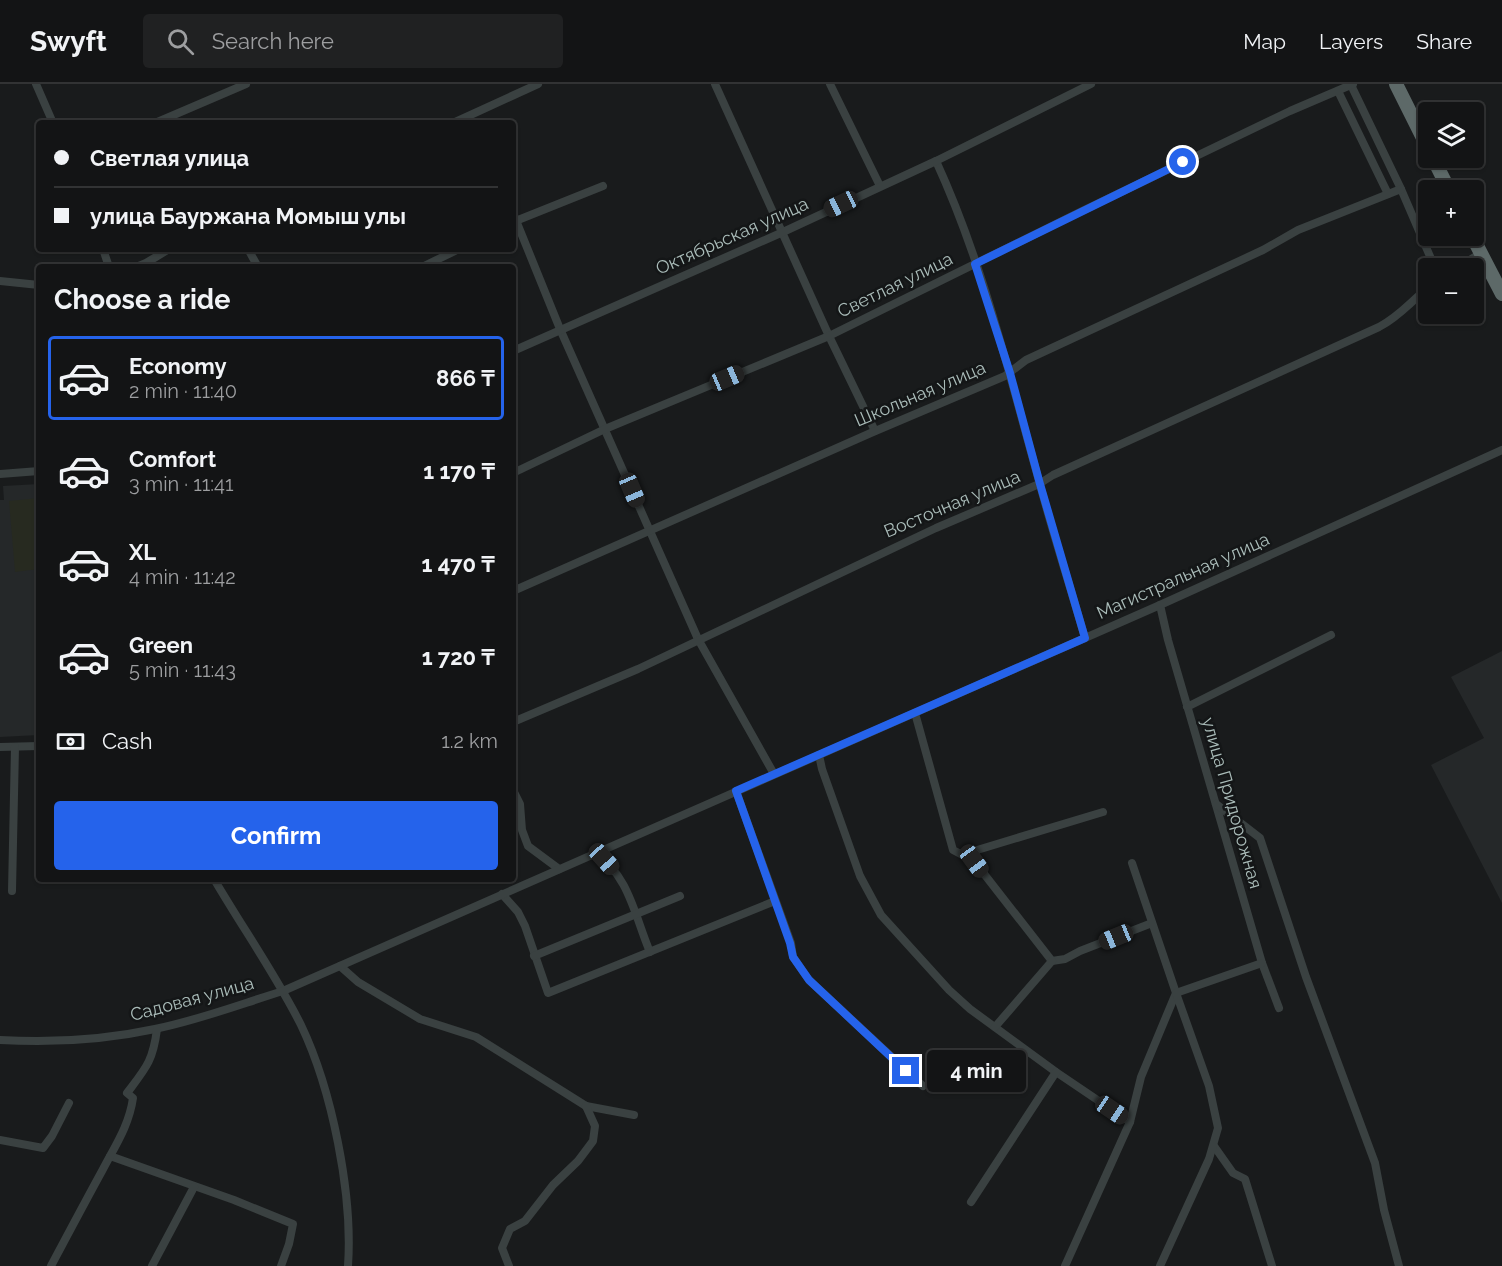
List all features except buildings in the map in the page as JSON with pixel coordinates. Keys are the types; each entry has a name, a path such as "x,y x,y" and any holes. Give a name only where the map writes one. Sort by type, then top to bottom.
{"highway":[{"path":"1396,84 1418,128"},
{"path":"1477,246 1502,294"}],"street":[{"path":"36,84 52,120"},
{"path":"162,120 246,84"},
{"path":"474,119 538,84"},
{"path":"715,84 829,336 875,431"},
{"path":"830,84 880,186"},
{"name":"Октябрьская улица","path":"516,350 783,232 936,161 1091,84"},
{"path":"1352,85 1431,258"},
{"name":"Светлая улица","path":"516,472 605,429 829,336 1236,137 1352,85"},
{"path":"1338,91 1388,194"},
{"path":"936,161 975,264 1010,373 1085,638"},
{"path":"516,217 603,186"},
{"name":"Школьная улица","path":"516,590 1010,373 1026,360 1252,255 1298,230 1401,189"},
{"path":"516,223 560,329 698,639 774,774"},
{"path":"144,264 164,252"},
{"path":"428,264 453,252"},
{"path":"1473,258 1481,253"},
{"path":"0,281 36,285"},
{"name":"Восточная улица","path":"516,721 638,669 936,528 1040,484 1053,475 1379,327 1399,316 1418,296"},
{"name":"Магистральная улица","path":"283,992 559,868 1160,605 1502,450"},
{"path":"0,474 36,471"},
{"name":"улица Придорожная","path":"1160,605 1168,640 1262,963 1279,1008"},
{"path":"1188,707 1331,635"},
{"path":"915,713 953,850 974,861 1052,961"},
{"path":"0,747 36,746"},
{"path":"12,891 15,747"},
{"path":"819,755 860,876 881,915 949,990 970,1009 1056,1072 1130,1122"},
{"path":"736,791 793,957 809,980 923,1086"},
{"path":"516,796 520,804 522,830 528,846 559,868"},
{"path":"1216,804 1260,838 1306,977 1375,1164 1399,1266"},
{"path":"964,854 1103,812"},
{"path":"595,853 604,859 621,878 650,952"},
{"path":"1132,863 1209,1086 1218,1128 1214,1146 1160,1266"},
{"path":"216,882 283,992 313,1054 324,1085 332,1118 348,1220 348,1266"},
{"path":"502,894 518,912 525,926 548,993 775,901"},
{"path":"534,956 680,896"},
{"path":"996,1027 1052,961 1065,959 1152,922"},
{"path":"1065,1266 1130,1122 1141,1077 1176,993 1262,963"},
{"path":"340,966 358,982 420,1019 476,1037 586,1106 634,1115"},
{"name":"Садовая улица","path":"0,1040 87,1039 157,1029 283,992"},
{"path":"51,1266 120,1140 134,1098 127,1093 150,1062 157,1029"},
{"path":"971,1202 1056,1072"},
{"path":"0,1140 43,1148 69,1103"},
{"path":"509,1266 502,1248 510,1229 525,1221 553,1185 578,1161 593,1141 595,1126 586,1106"},
{"path":"1214,1146 1233,1173 1245,1179 1272,1266"},
{"path":"110,1156 234,1200 293,1224 281,1266"},
{"path":"153,1266 194,1187"}],"shaded area":[{"path":"36,484 36,735 0,737 0,500 4,500 3,486"},
{"path":"36,498 36,569 15,572 9,501"},
{"path":"1502,651 1502,903 1431,765 1484,738 1451,677"}],"route":[{"path":"906,1071 809,980 793,957 736,791 1085,638 1010,373 975,264 1183,162"}]}
